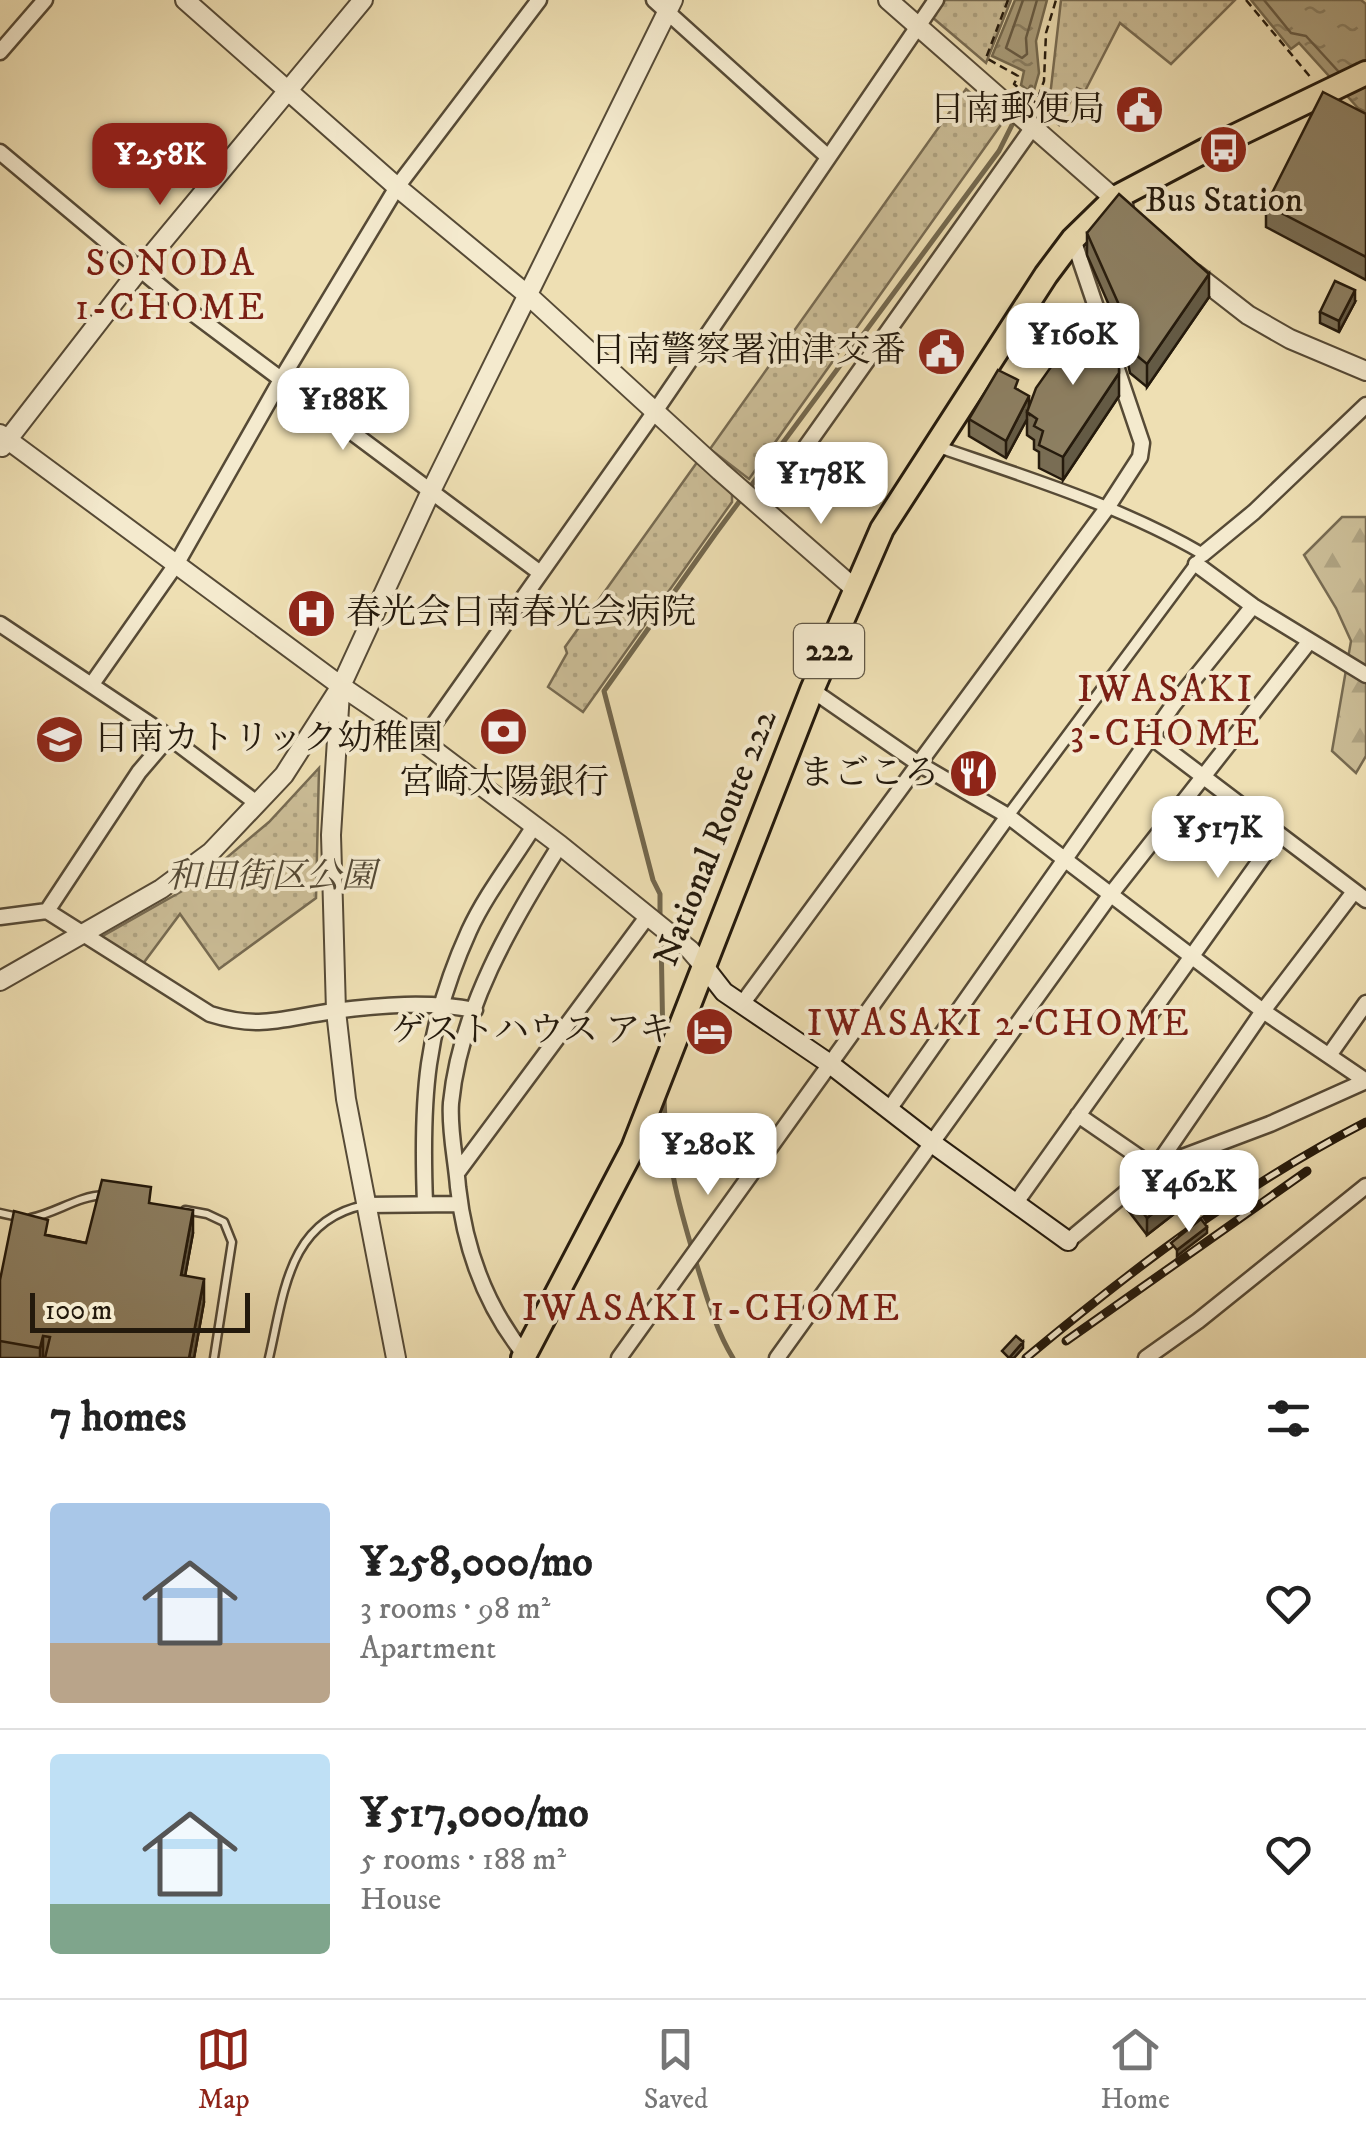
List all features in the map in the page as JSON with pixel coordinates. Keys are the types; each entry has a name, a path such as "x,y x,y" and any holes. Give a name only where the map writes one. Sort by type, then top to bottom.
{"highway":[{"name":"National Route 222","path":"524,1356 633,1148 812,690 882,529 936,446 1073,239 1115,198 1366,73"}],"street":[{"path":"0,52 45,0"},
{"path":"185,0 396,187 530,296 855,589"},
{"path":"363,0 2,441 177,563 560,845 690,950 724,992 830,1064 1068,1240 1155,1168 1264,1011 1360,897 1151,737"},
{"path":"92,684 177,563 396,187 538,0"},
{"path":"888,0 1141,223"},
{"path":"422,742 656,410 936,0"},
{"path":"0,981 161,888 211,852 284,774 341,686 430,494 530,296 665,4 827,156"},
{"path":"759,503 1030,124"},
{"path":"0,152 191,312 539,572"},
{"path":"742,1004 1107,508 1140,456 1142,443 1073,239"},
{"path":"1180,260 1248,315 1290,339 1366,371"},
{"path":"621,1357 1008,816 1199,559 1366,405"},
{"path":"936,446 1168,534 1253,606 1366,675"},
{"path":"890,1108 1151,737 1253,606"},
{"path":"0,624 169,737 258,804"},
{"path":"778,1358 1111,894 1309,642"},
{"path":"341,686 331,835 336,1010 346,1099 396,1358"},
{"path":"812,690 919,764 1008,816 1264,1011 1366,1081 1270,1124 1155,1168"},
{"path":"47,911 139,772 169,737"},
{"path":"425,1203 425,1075 440,1003 470,928 534,826"},
{"path":"1016,1204 1279,834"},
{"path":"524,1356 484,1295 471,1254 460,1204 451,1100 475,1010 501,947 560,845"},
{"path":"0,917 47,911 210,1014 234,1021 256,1024 336,1010 440,1003 475,1010"},
{"path":"457,1174 647,917"},
{"path":"1330,1054 1366,1003"},
{"path":"1078,1115 1155,1168"},
{"path":"1146,1358 1198,1322 1366,1186"},
{"path":"366,1205 460,1204"}],"lane":[{"path":"0,1214 28,1218 46,1215 86,1196 119,1198"},
{"path":"269,1358 288,1278 302,1245 327,1218 366,1205"},
{"path":"172,1208 207,1214 224,1222 232,1242 214,1358"}],"path":[{"path":"1008,0 986,58 1018,76 1014,84 1036,103 1044,81 1046,32 1056,0"},
{"path":"1246,0 1322,93"}],"green space":[{"path":"945,0 1011,0 986,63 932,17"},
{"path":"1061,0 1235,0 1171,64 1120,23 1085,91 1077,88 1059,125 1041,108 1051,88"},
{"path":"966,89 1003,122 749,479 710,449"},
{"path":"698,461 732,494 732,502 583,712 548,687 567,653 565,647"},
{"path":"1342,517 1366,517 1366,756 1356,773 1332,751 1351,641 1304,555"},
{"name":"和田街区公園","path":"319,768 316,898 219,969 180,914 139,969 94,941 198,882 269,822"}],"water":[{"path":"1015,0 1047,0 1036,41 1039,73 1033,94 1021,85 1024,71 992,56"},
{"path":"1251,0 1361,0 1366,4 1366,112 1299,43 1291,49"}],"building":[{"path":"1323,92 1366,114 1366,257 1266,205"},
{"path":"1119,194 1209,274 1147,364 1130,350 1123,314 1087,233"},
{"path":"1335,281 1355,290 1339,321 1320,312"},
{"path":"1092,309 1098,312 1089,325 1104,334 1100,339 1108,344 1105,349 1114,356 1111,360 1119,367 1119,373 1063,457 1039,445 1043,431 1034,426 1037,419 1027,412 1036,388"},
{"path":"998,370 1018,380 1015,388 1029,396 1006,441 969,419"},
{"path":"1157,1164 1179,1193 1147,1218 1124,1188"},
{"path":"102,1180 151,1187 149,1203 193,1210 181,1275 204,1279 189,1358 45,1358 50,1337 43,1336 40,1348 0,1341 0,1280 14,1211 48,1220 45,1235 86,1243"},
{"path":"1201,1219 1207,1227 1177,1250 1171,1243"},
{"path":"1016,1336 1023,1342 1009,1358 1002,1351"}],"waterway":[{"path":"1020,109 1031,87"},
{"path":"660,922 660,894 653,880 604,691 999,151 1015,119"},
{"path":"661,933 663,1047"},
{"path":"664,1098 667,1142 680,1207 709,1305 733,1358"}],"railway":[{"path":"1026,1358 1190,1230 1275,1174 1366,1122"},
{"path":"1066,1341 1307,1171"}],"place":[{"name":"日南郵便局","path":"1140,110"},
{"name":"Bus Station","path":"1224,149"},
{"name":"日南警察署油津交番","path":"941,351"},
{"name":"春光会日南春光会病院","path":"311,613"},
{"name":"宮崎太陽銀行","path":"504,731"},
{"name":"日南カトリック幼稚園","path":"59,739"},
{"name":"まごころ","path":"974,774"},
{"name":"ゲストハウス アキ","path":"709,1031"}],"district":[{"name":"SONODA 1-CHOME","path":"171,286"},
{"name":"IWASAKI 3-CHOME","path":"1166,712"},
{"name":"IWASAKI 2-CHOME","path":"999,1024"},
{"name":"IWASAKI 1-CHOME","path":"712,1309"}]}
